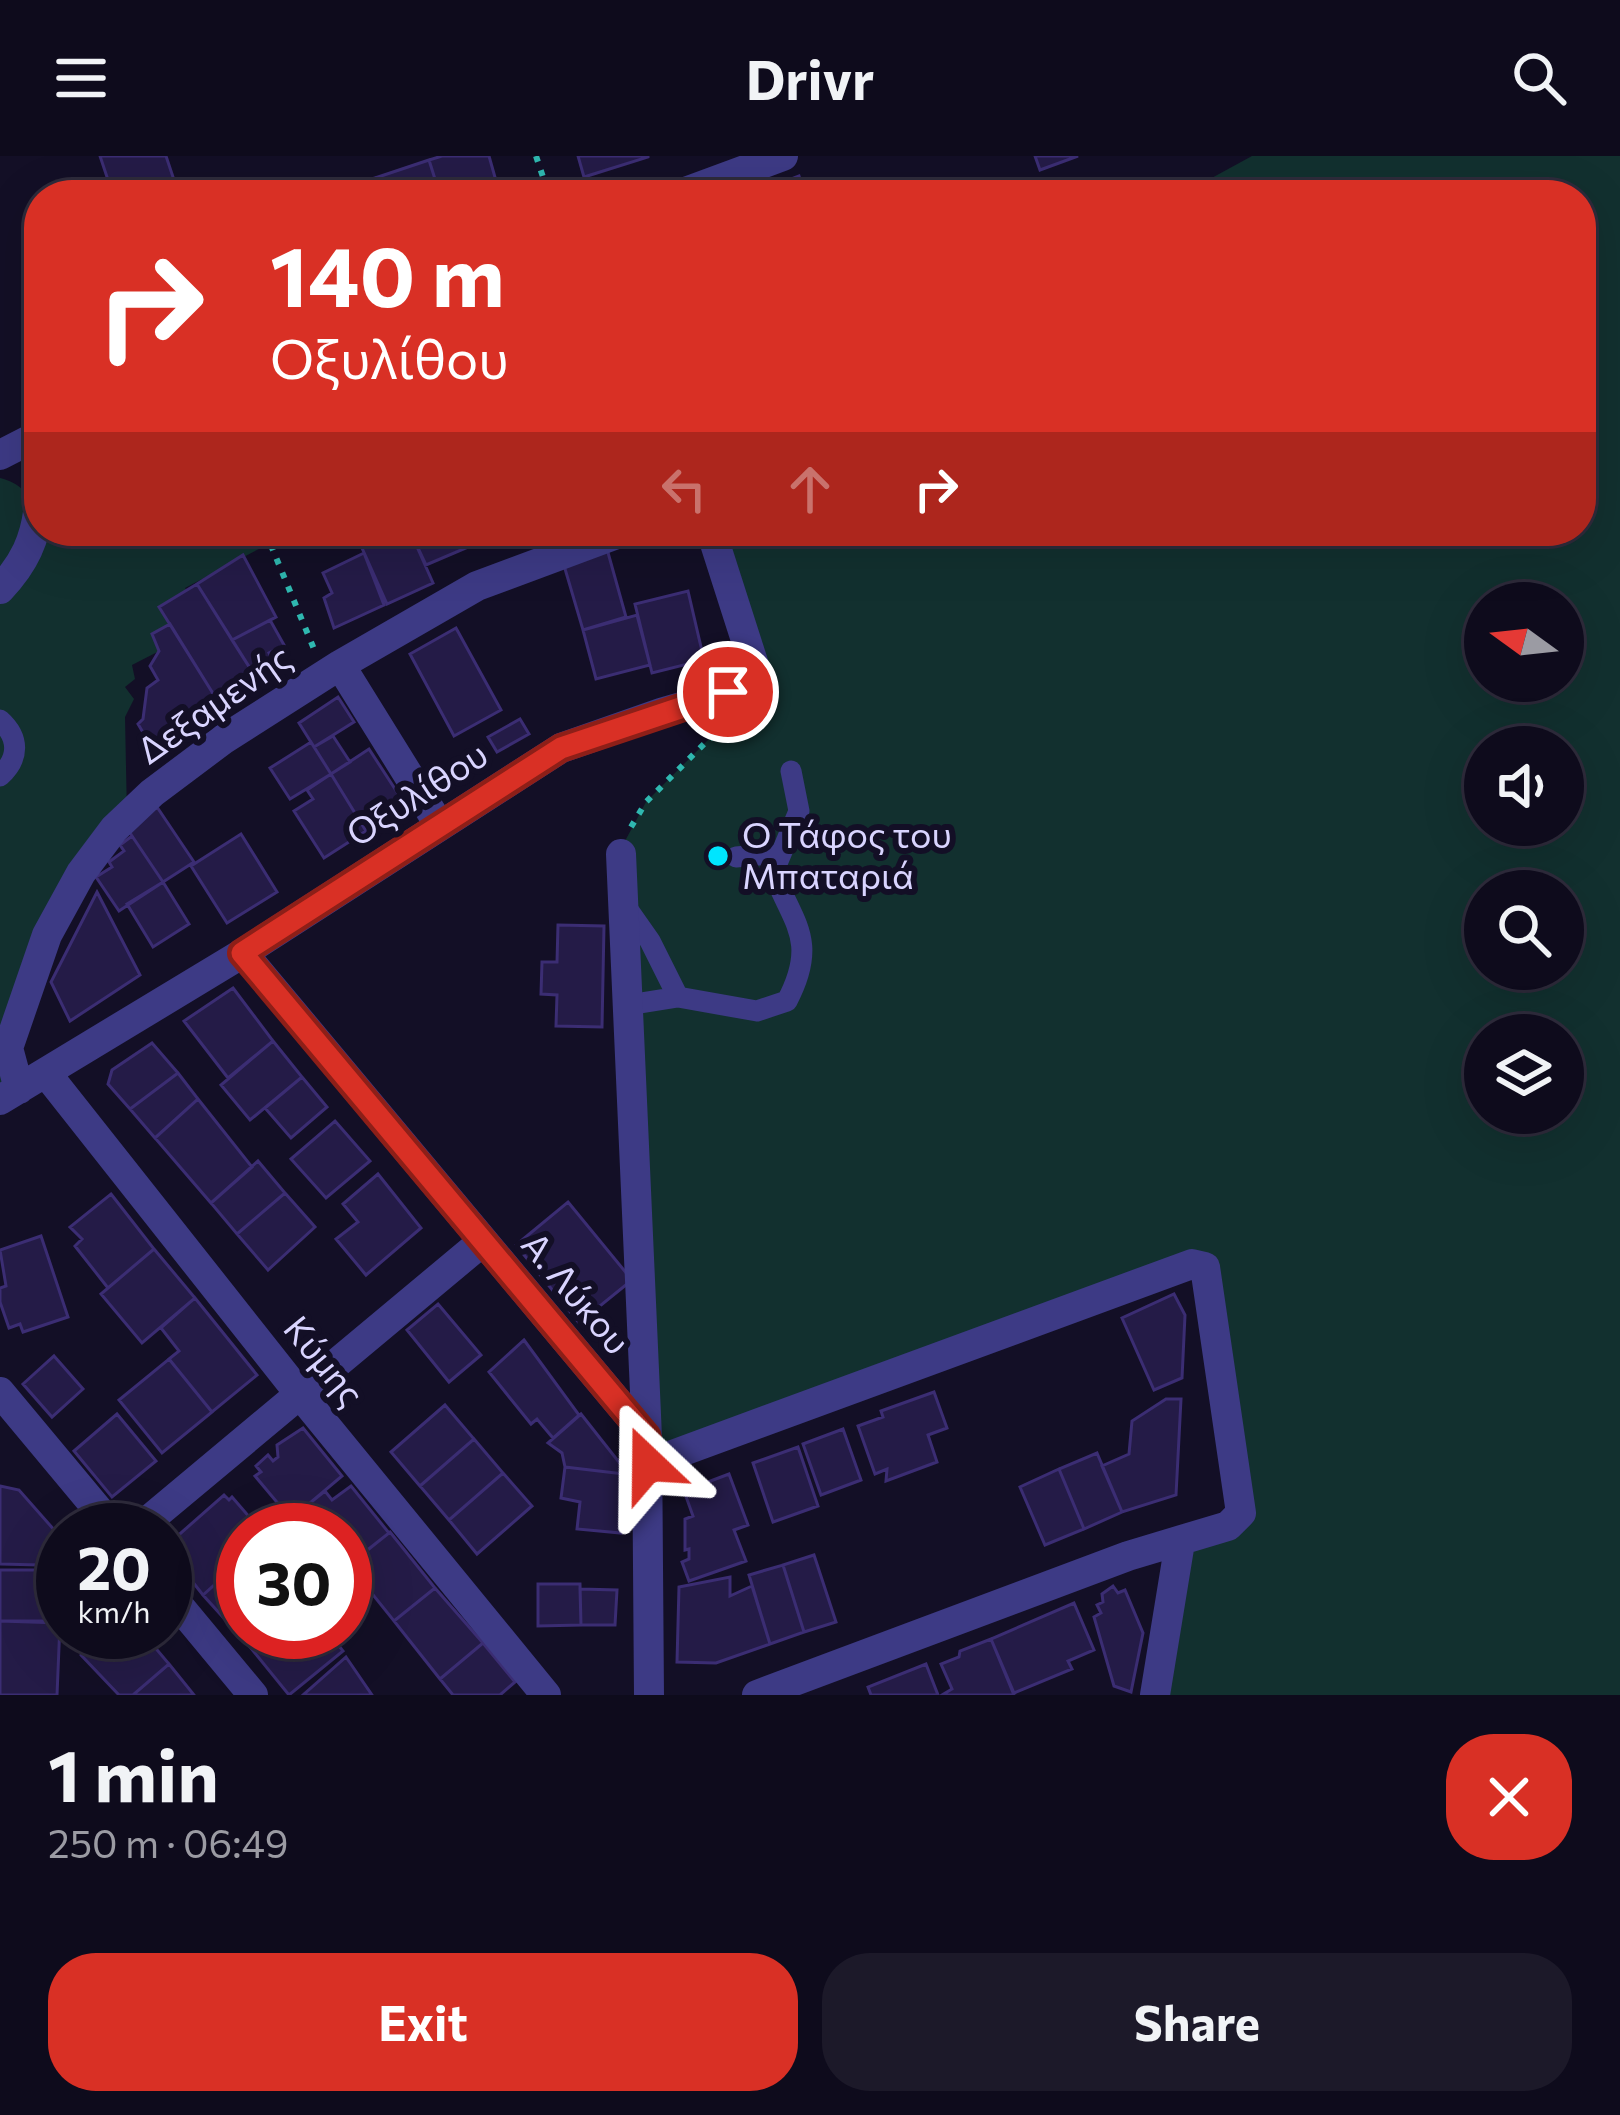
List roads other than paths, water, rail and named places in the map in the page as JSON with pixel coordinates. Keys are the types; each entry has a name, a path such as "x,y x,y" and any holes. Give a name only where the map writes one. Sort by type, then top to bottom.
{"street":[{"path":"718,180 783,156"},
{"path":"0,589 19,570 29,546"},
{"name":"Δεξαμενής","path":"10,1095 8,1048 47,935 81,873 114,829 152,793 224,739 332,670 477,586 585,546"},
{"name":"Οξυλίθου","path":"10,1095 561,748 760,684 716,546"},
{"path":"332,670 440,826"},
{"path":"0,720 9,728 16,749 0,776"},
{"path":"773,874 799,811 791,771"},
{"path":"621,854 647,1450 649,1695"},
{"path":"628,1005 678,997 757,1011 787,1001 801,974 802,947 795,915 773,874 769,854 736,857"},
{"path":"623,903 650,941 678,997"},
{"name":"Α. Λύκου","path":"242,953 647,1450"},
{"name":"Κύμης","path":"46,1072 299,1393 546,1695"},
{"path":"169,1503 482,1242"},
{"path":"647,1450 1192,1264 1205,1267 1241,1514 1228,1526 1129,1556 757,1695"},
{"path":"0,1392 93,1503"},
{"path":"1155,1695 1180,1542"},
{"path":"192,1622 253,1695"}],"place":[{"name":"Ο Τάφος του Μπαταριά","path":"718,856"}]}
